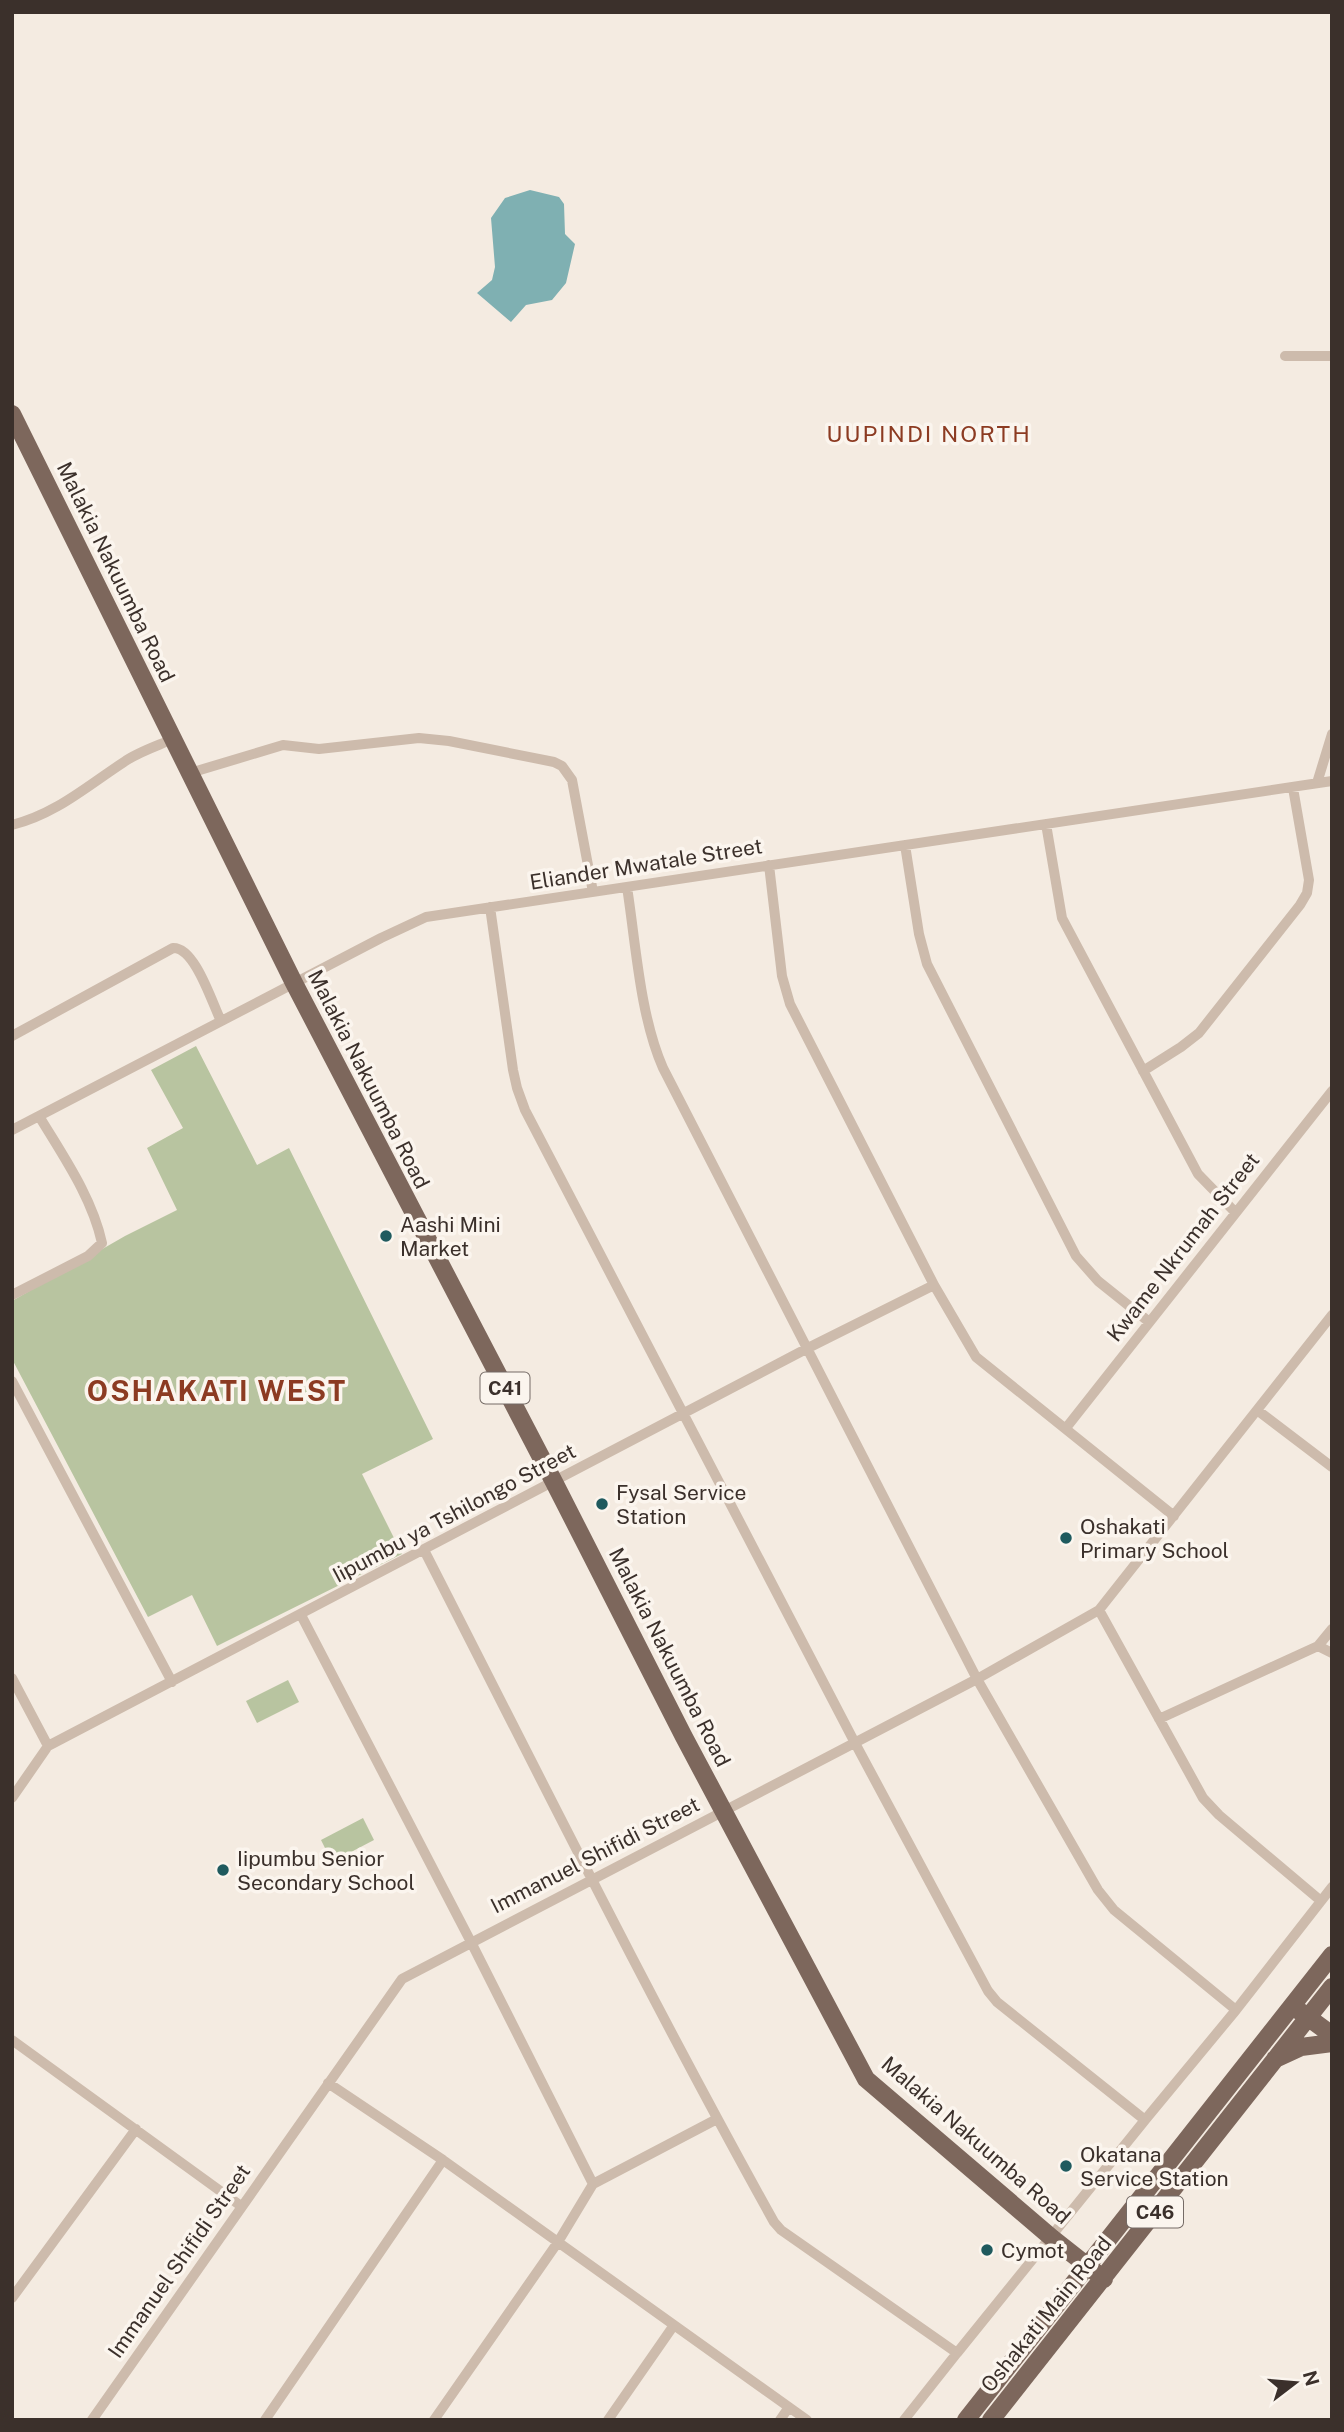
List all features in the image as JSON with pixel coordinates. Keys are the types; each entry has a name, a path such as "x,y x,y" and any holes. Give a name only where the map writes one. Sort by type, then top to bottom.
{"main road":[{"name":"Malakia Nakuumba Road","path":"12,414 293,983 684,1737 866,2079 1104,2279"},
{"name":"C46","path":"1297,1998 1332,1955"},
{"name":"C46","path":"1312,2010 1332,1987"},
{"path":"1297,1998 1312,2010 1332,2035"},
{"name":"Oshakati Main Road","path":"966,2420 1297,1998"},
{"path":"1312,2010 1332,2015"},
{"name":"Oshakati Main Road","path":"991,2420 1312,2010"},
{"path":"1273,2060 1301,2047 1332,2043"}],"street":[{"path":"1286,356 1332,355"},
{"path":"1317,783 1332,734"},
{"path":"190,773 283,745 319,749 419,738 449,741 554,762 562,766 572,780 593,892"},
{"path":"12,825 33,820 60,807 127,760 173,739"},
{"name":"Eliander Mwatale Street","path":"14,1125 40,1116 293,983 426,918 1332,782"},
{"path":"1143,1071 1199,1033 1307,893 1309,880 1293,788"},
{"path":"1046,824 1062,918 1198,1174 1235,1212"},
{"path":"905,845 919,934 927,964 1076,1256 1098,1281 1148,1321"},
{"path":"769,865 782,976 790,1004 933,1285 976,1357 985,1367 1066,1427 1174,1516"},
{"path":"627,887 654,1048 977,1679 1106,1902 1236,2010"},
{"path":"490,907 517,1088 526,1110 855,1743 988,1991 997,2002 1145,2120"},
{"path":"12,1036 179,947 187,952 196,965 221,1021"},
{"name":"Kwame Nkrumah Street","path":"1066,1427 1332,1091"},
{"path":"12,1295 88,1256 102,1243 97,1222 85,1195 40,1116"},
{"name":"Iipumbu ya Tshilongo Street","path":"12,1798 48,1746 933,1285"},
{"name":"Immanuel Shifidi Street","path":"92,2420 402,1979 977,1679 1099,1610 1332,1315"},
{"path":"12,1381 172,1682"},
{"path":"1257,1410 1332,1466"},
{"path":"424,1550 592,1879 774,2222 781,2230 957,2353"},
{"path":"1099,1610 1211,1807 1321,1901"},
{"path":"301,1615 471,1942 593,2185"},
{"path":"1159,1719 1318,1646 1332,1629"},
{"path":"1318,1646 1332,1653"},
{"path":"12,1678 48,1746"},
{"path":"904,2420 1236,2010 1332,1887"},
{"path":"13,2042 241,2206"},
{"path":"328,2083 443,2160 807,2420"},
{"path":"434,2420 558,2242 593,2185 717,2119"},
{"path":"12,2298 136,2129"},
{"path":"265,2420 443,2160"},
{"path":"608,2420 674,2325"},
{"path":"780,2420 789,2407"}],"green space":[{"path":"196,1046 257,1165 289,1148 433,1439 362,1474 402,1554 217,1646 192,1595 148,1617 12,1359 12,1301 125,1236 177,1210 147,1148 183,1128 151,1070"},
{"path":"288,1680 299,1702 257,1723 246,1701"},
{"path":"363,1818 374,1840 332,1862 321,1840"}],"water":[{"path":"530,190 559,197 564,204 565,234 575,244 566,283 552,300 526,305 511,322 477,293 492,280 495,267 491,218 505,198"}],"place":[{"name":"Aashi Mini Market","path":"386,1236"},
{"name":"Fysal Service Station","path":"602,1504"},
{"name":"Oshakati Primary School","path":"1066,1538"},
{"name":"Iipumbu Senior Secondary School","path":"223,1870"},
{"name":"Okatana Service Station","path":"1066,2166"},
{"name":"Cymot","path":"987,2250"}],"district":[{"name":"UUPINDI NORTH","path":"929,433"},
{"name":"OSHAKATI WEST","path":"217,1390"}]}
